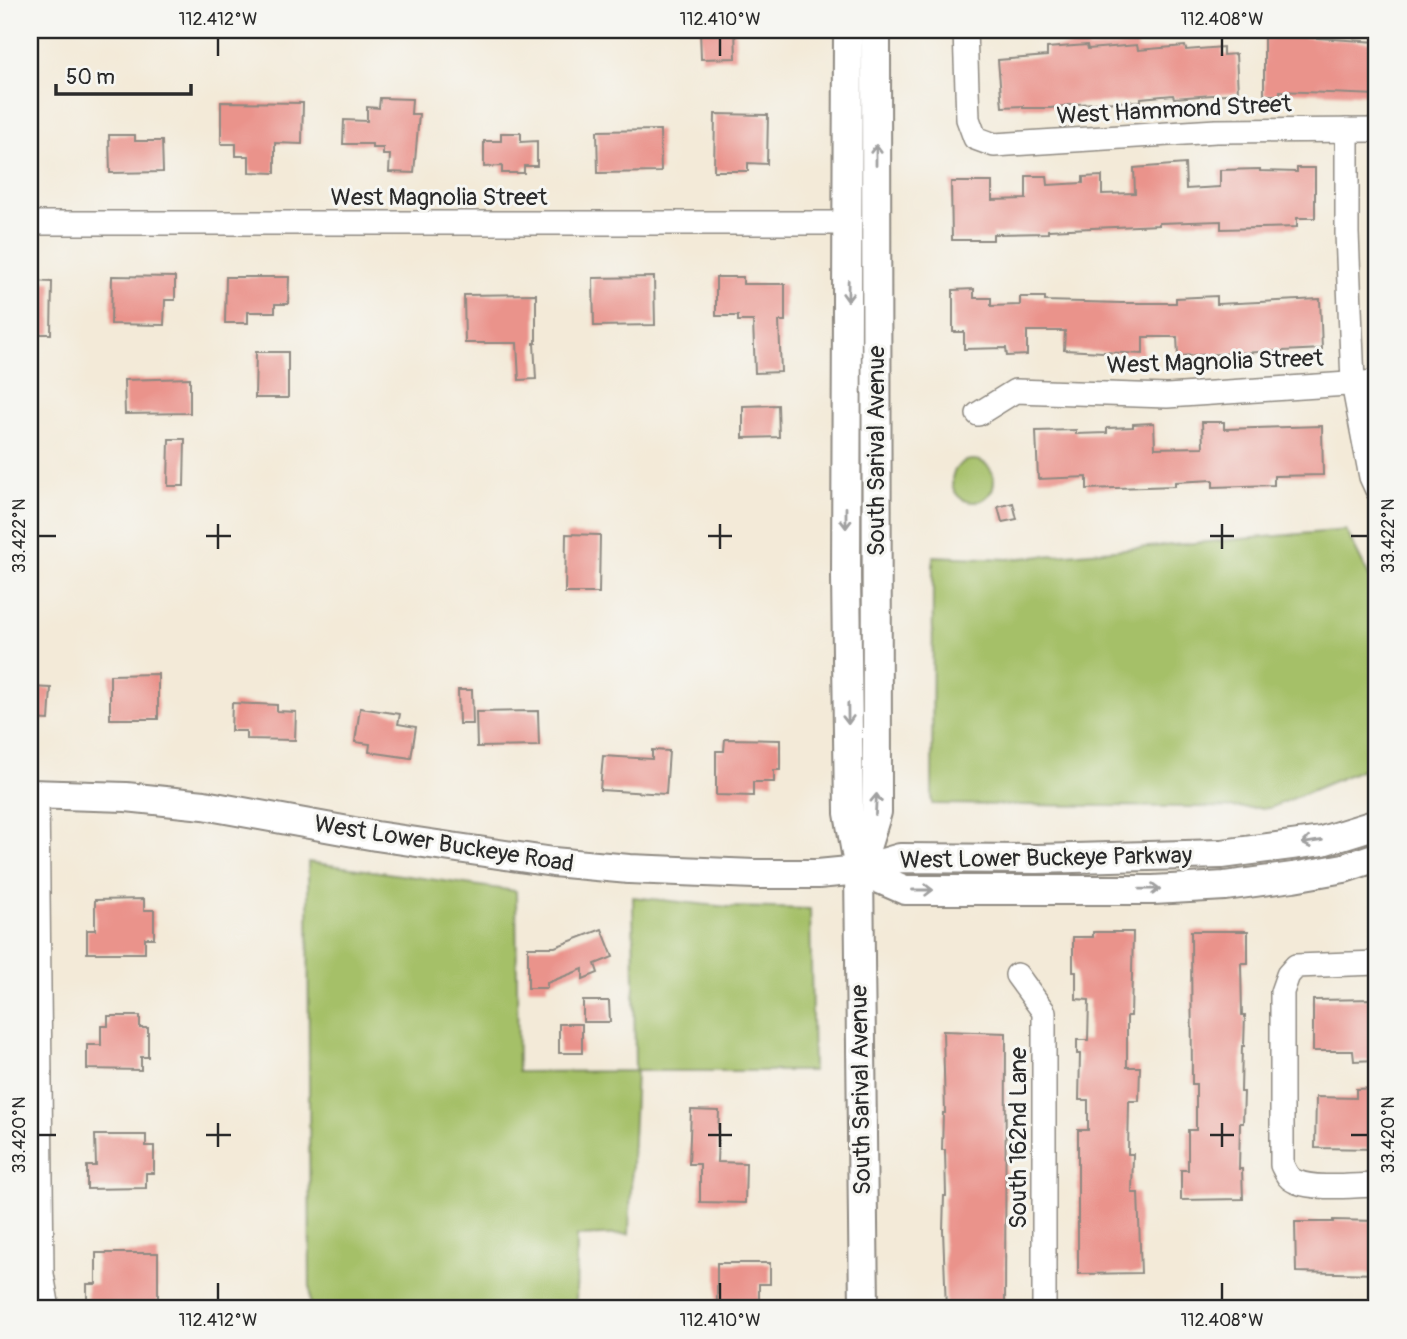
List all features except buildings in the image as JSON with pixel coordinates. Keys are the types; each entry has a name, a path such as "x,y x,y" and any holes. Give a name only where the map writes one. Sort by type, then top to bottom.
{"main road":[{"name":"South Sarival Avenue","path":"848,30 862,223"},
{"name":"South Sarival Avenue","path":"864,1309 859,870 849,813 846,578 862,223 877,30"},
{"name":"West Lower Buckeye Road","path":"33,794 138,798 204,805 376,836 587,866 755,874 818,874 859,870"},
{"name":"West Lower Buckeye Parkway","path":"859,870 900,858 1037,859 1222,854 1322,841 1377,824"},
{"name":"West Lower Buckeye Parkway","path":"859,870 905,890 1153,890 1225,886 1293,877 1344,868 1377,857"}],"street":[{"name":"West Hammond Street","path":"965,30 968,119 975,138 994,145 1216,131 1377,130"},
{"path":"1347,130 1347,233 1353,383 1371,478 1377,490"},
{"name":"West Magnolia Street","path":"30,223 862,223"},
{"name":"West Magnolia Street","path":"978,414 1014,391 1167,396 1377,382"},
{"path":"33,794 42,1273 48,1309"},
{"path":"1377,963 1296,966 1288,975 1282,992 1282,1165 1288,1177 1298,1183 1377,1185"},
{"name":"South 162nd Lane","path":"1017,975 1044,1012 1044,1309"}],"green space":[{"path":"973,460 988,466 994,481 988,496 973,502 958,496 952,481 958,466"},
{"path":"1346,530 1377,592 1377,763 1270,808 932,804 933,556 1009,559"},
{"path":"308,862 516,891 518,1072 635,1071 633,897 728,907 810,909 813,1071 636,1071 629,1234 577,1236 576,1309 310,1309"}]}
